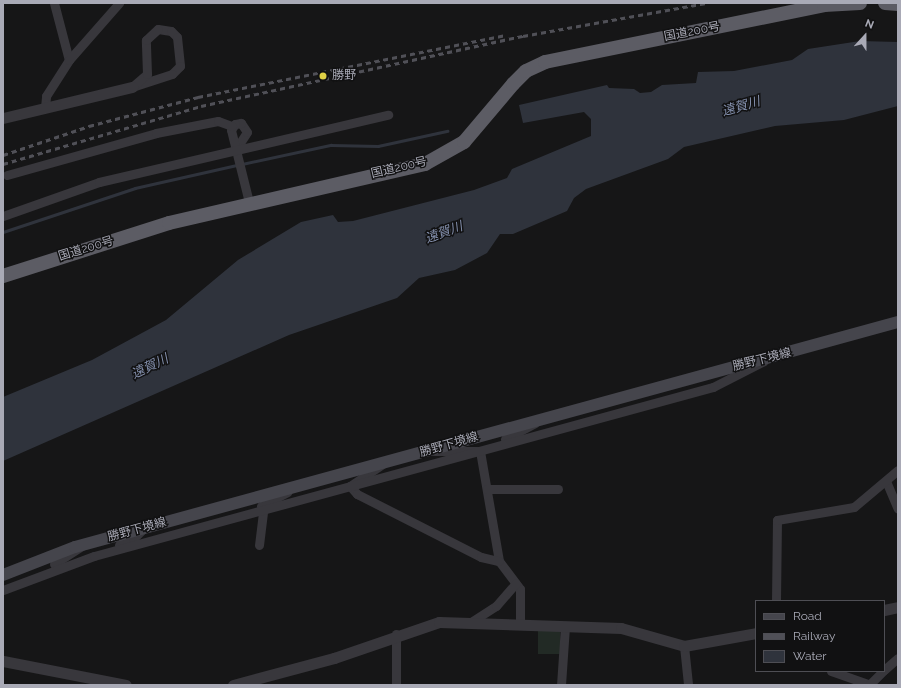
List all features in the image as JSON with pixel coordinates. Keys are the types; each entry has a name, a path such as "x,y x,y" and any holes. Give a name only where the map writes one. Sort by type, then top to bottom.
{"highway":[{"name":"国道200号","path":"3,276 169,223 249,202 425,164 447,154 464,142 526,71 545,62 823,4 860,3"},
{"path":"885,3 898,4"}],"main road":[{"name":"勝野下境線","path":"3,575 84,544 290,490 385,462 767,359 898,322"}],"street":[{"path":"54,3 69,60"},
{"path":"45,108 46,96 69,60 119,3"},
{"path":"3,118 132,87 172,74 180,66 179,45 171,31 158,29 146,40 147,74 132,87"},
{"path":"3,216 99,182 236,149 388,115"},
{"path":"7,175 156,133 218,121 232,126 241,123 248,129 236,149"},
{"path":"232,126 249,202"},
{"path":"3,590 35,576 100,555 714,387 767,359"},
{"path":"427,451 484,450 525,431 538,420"},
{"path":"484,450 487,489 498,562 516,583 522,597 520,624"},
{"path":"350,486 385,462"},
{"path":"776,600 777,520 854,507 898,470"},
{"path":"886,481 898,509"},
{"path":"350,486 358,494 481,557 498,562"},
{"path":"487,489 558,489"},
{"path":"242,516 290,490"},
{"path":"259,545 263,510"},
{"path":"100,555 133,539 144,528"},
{"path":"35,576 74,554 84,544"},
{"path":"471,622 496,606 516,583"},
{"path":"885,610 898,608"},
{"path":"232,685 334,658 396,634 438,622 621,628 684,646 755,634"},
{"path":"562,685 565,626"},
{"path":"396,634 396,685"},
{"path":"684,646 688,685"},
{"path":"885,670 898,658"},
{"path":"3,661 126,685"},
{"path":"834,672 869,685 883,672"}],"shaded area":[{"path":"538,631 560,631 560,654 538,654"}],"water":[{"name":"遠賀川","path":"860,41 898,42 898,106 844,120 775,126 684,147 668,159 586,189 574,198 567,211 513,234 500,234 487,253 455,270 419,278 397,298 289,335 3,461 3,397 92,360 166,320 238,260 301,222 333,215 338,222 353,221 474,190 507,178 512,169 591,136 591,119 584,112 523,123 519,105 607,85 609,88 634,89 640,93 651,92 662,85 696,83 698,72 734,71 792,60 808,49"}],"waterway":[{"path":"242,164 331,145 378,146 447,131"},
{"path":"3,232 135,188 237,165"}],"railway":[{"path":"3,164 201,106 523,36 706,3"},
{"path":"3,155 89,126 198,97 506,35"}],"place":[{"name":"勝野","path":"323,76"}]}
